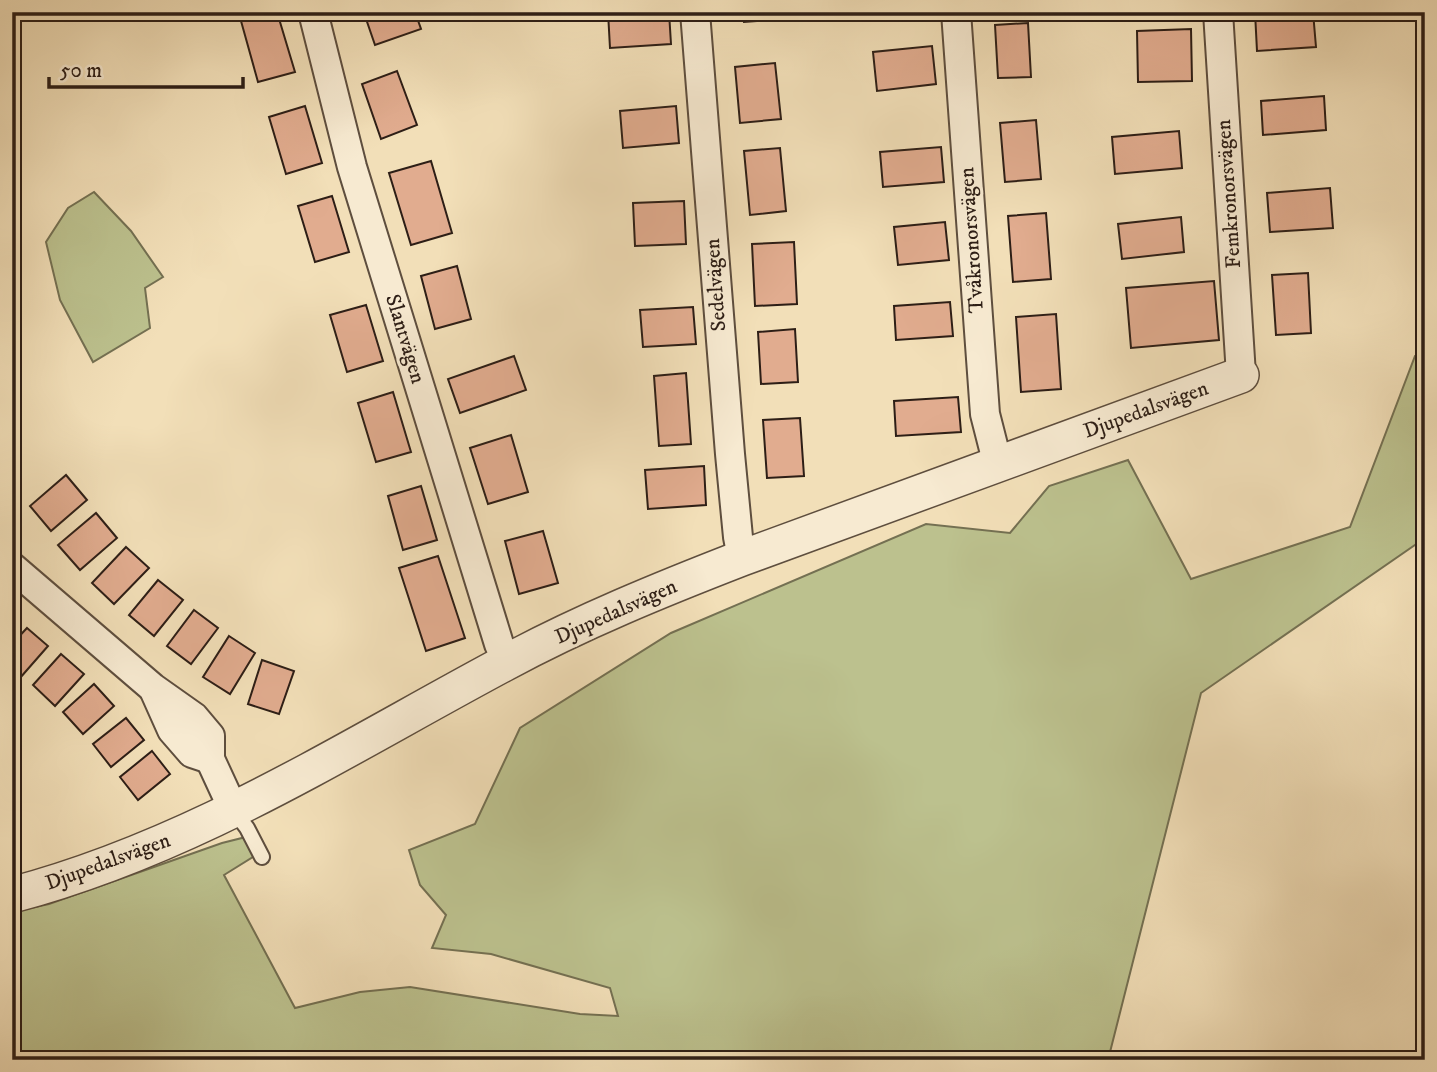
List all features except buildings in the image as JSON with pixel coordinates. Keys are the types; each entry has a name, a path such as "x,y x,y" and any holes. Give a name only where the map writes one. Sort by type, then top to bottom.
{"street":[{"name":"Slantvägen","path":"313,12 352,167 446,475 507,662"},
{"name":"Sedelvägen","path":"695,12 730,454 738,537 743,558"},
{"name":"Tvåkronorsvägen","path":"956,12 985,414 998,465"},
{"name":"Femkronorsvägen","path":"1218,12 1241,375"},
{"name":"Djupedalsvägen","path":"12,895 94,871 146,851 234,811 507,662 662,590 1241,375"},
{"path":"12,567 153,688 172,730 192,753 210,759 234,811"}],"lane":[{"path":"234,811 247,828 262,857"}],"green space":[{"path":"94,192 131,231 163,277 145,288 150,328 93,362 60,300 46,242 68,208"},
{"path":"1425,352 1425,538 1201,693 1108,1060 12,1060 12,912 49,904 246,837 256,855 224,875 295,1008 360,992 410,987 580,1014 618,1016 610,988 491,954 432,948 446,915 420,885 409,850 475,824 520,728 671,633 926,524 1010,533 1049,486 1128,460 1191,579 1350,527 1415,356"}]}
